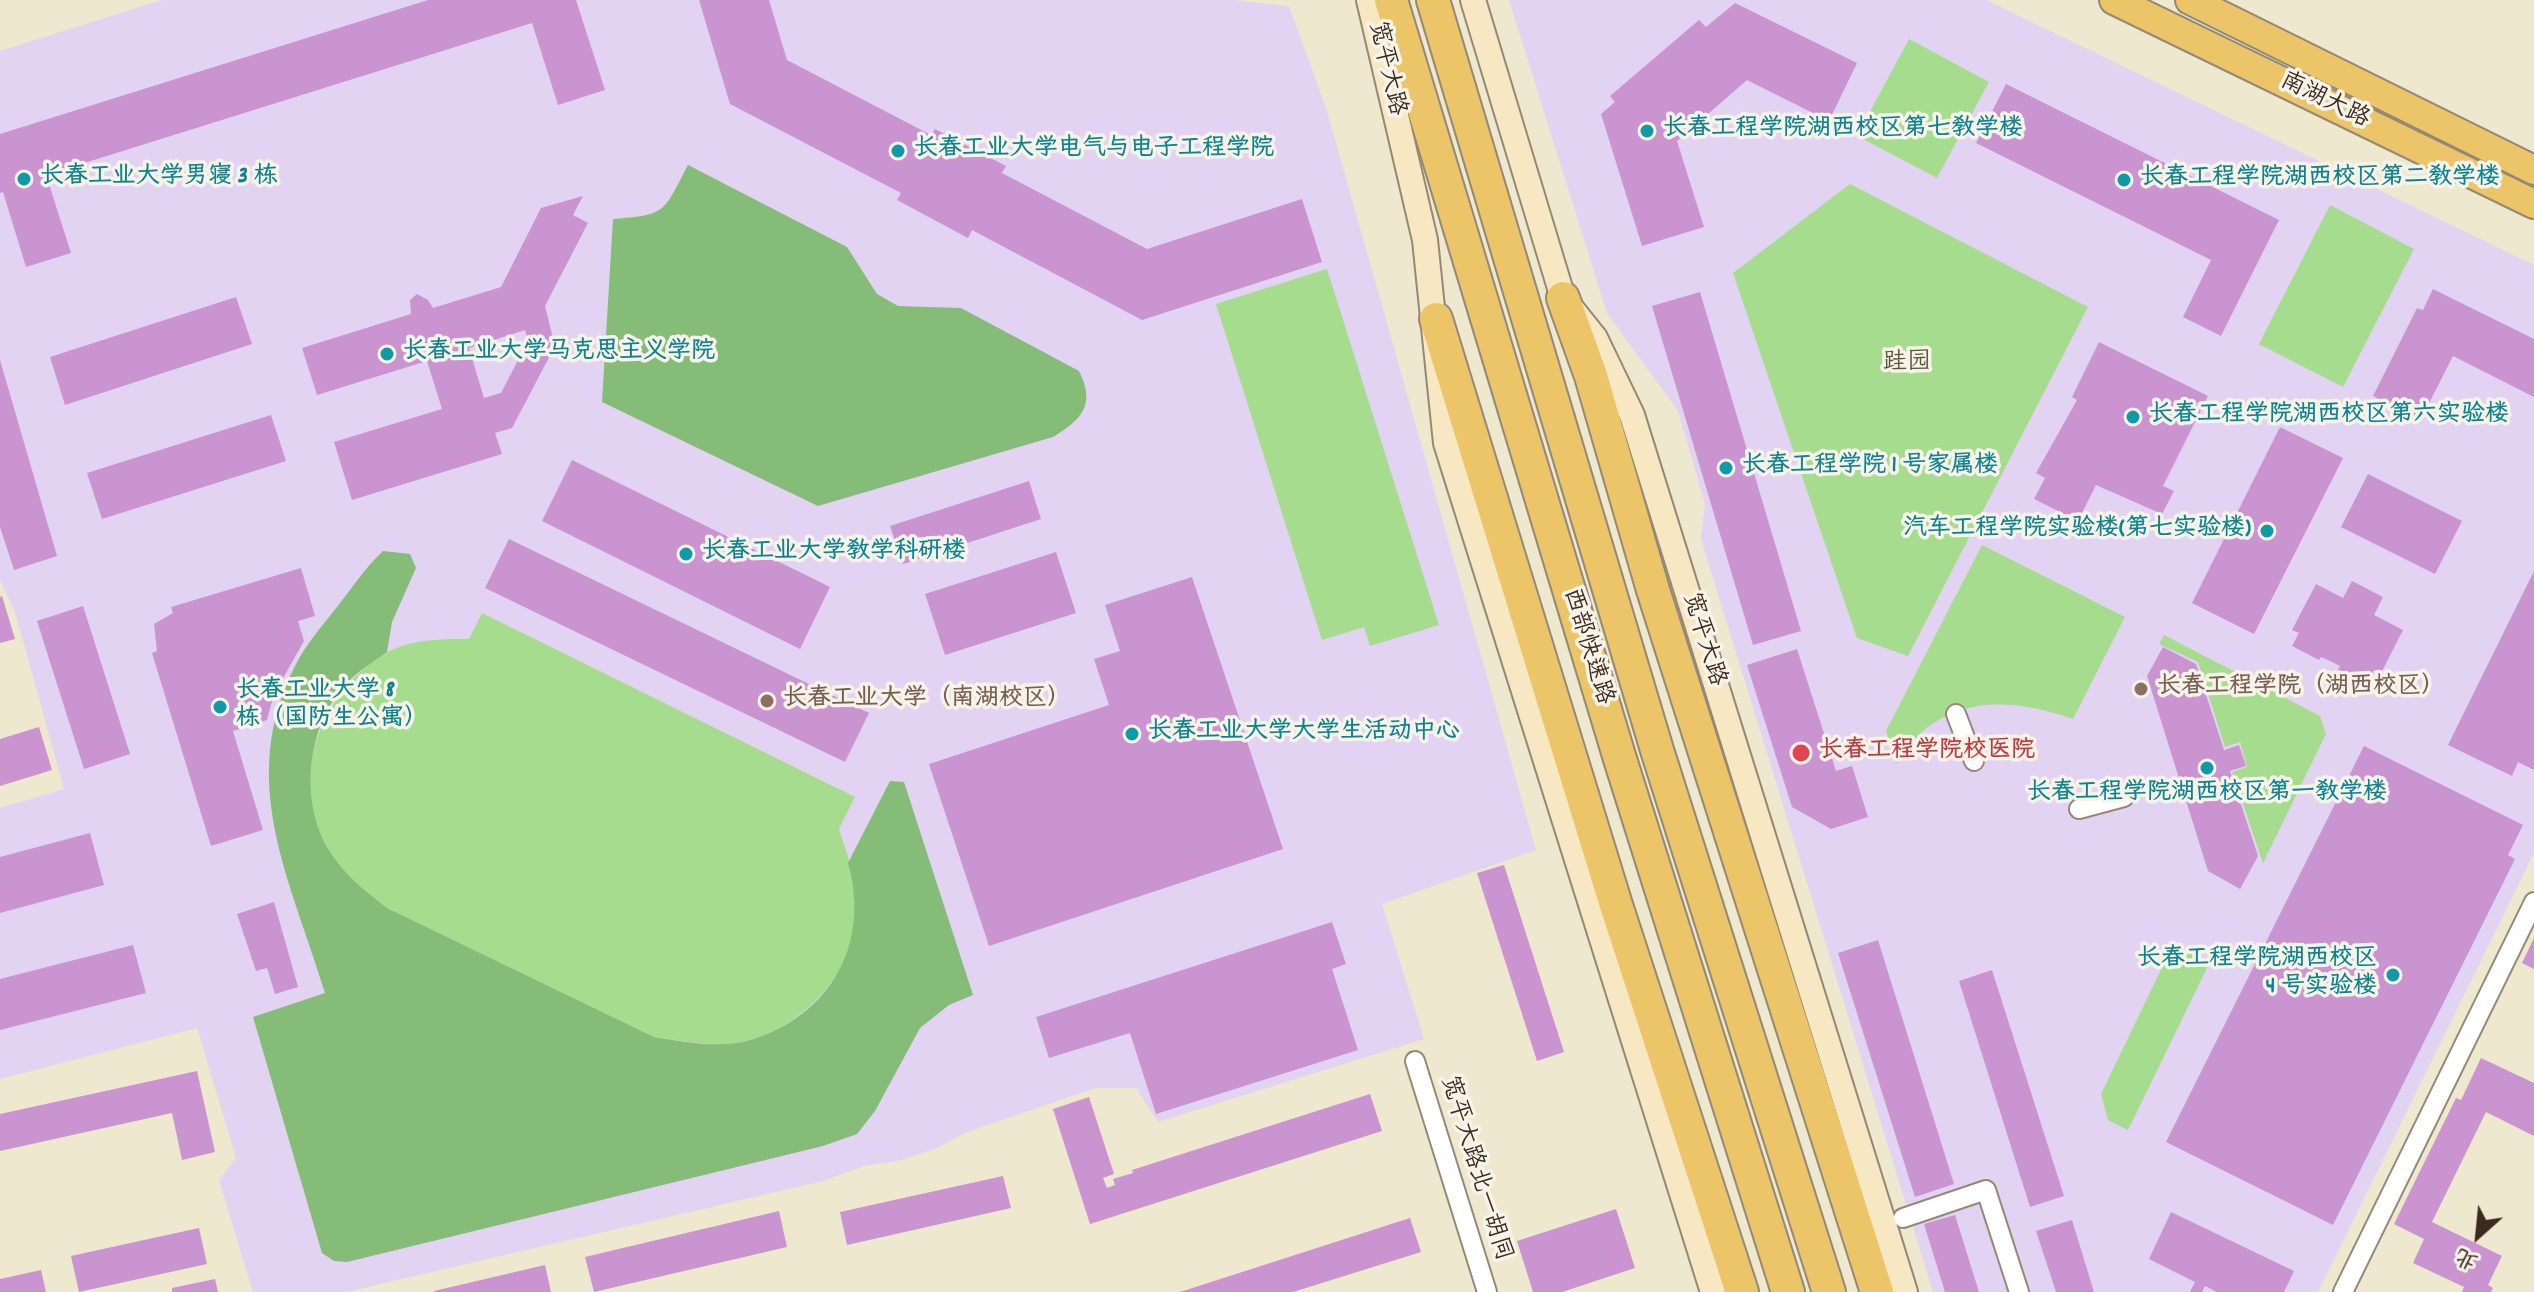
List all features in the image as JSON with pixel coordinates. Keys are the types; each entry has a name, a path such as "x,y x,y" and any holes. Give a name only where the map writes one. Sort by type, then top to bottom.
{"highway":[{"name":"西部快速路","path":"1433,0 1657,750 1829,1292"},
{"name":"西部快速路","path":"1374,2 1620,759 1788,1292"},
{"path":"1563,298 1591,376 1653,590 1877,1292"},
{"path":"1436,319 1616,905 1742,1292"}],"main road":[{"name":"宽平大路","path":"1473,0 1563,298 1595,338 1632,415 1905,1292"},
{"name":"南湖大路","path":"2114,0 2534,204"},
{"name":"南湖大路","path":"2190,0 2534,170"},
{"name":"宽平大路","path":"1374,2 1425,240 1436,319 1446,443 1713,1292"}],"street":[{"path":"1956,714 1974,761"},
{"path":"2079,809 2124,797"},
{"path":"2343,1292 2534,902"},
{"name":"宽平大路北一胡同","path":"1415,1061 1487,1292"},
{"path":"1903,1218 1986,1190 2019,1292"}],"shaded area":[{"name":"长春工业大学（南湖校区）","path":"162,0 1232,0 1289,6 1327,111 1536,850 1382,904 1424,1039 1158,1122 1136,1088 1096,1088 967,1132 935,1149 897,1161 864,1166 823,1181 346,1292 253,1292 219,1180 236,1158 197,1028 0,1079 0,808 64,789 15,612 0,580 0,51"},
{"name":"长春工程学院（湖西校区）","path":"1509,0 1986,0 2534,265 2534,853 2318,1292 1933,1292 1701,539 1705,504 1678,411 1607,313"}],"green space":[{"path":"1909,39 1989,82 1937,178 1857,136"},
{"path":"688,165 847,247 877,294 898,306 961,308 1079,371 1086,393 1083,410 1072,424 1053,437 818,506 602,402 613,219 654,213 662,208"},
{"name":"跬园","path":"1850,184 2088,307 1908,656 1857,638 1733,273"},
{"path":"2330,205 2414,249 2343,387 2259,344"},
{"path":"1327,269 1439,625 1370,646 1364,627 1322,640 1216,304"},
{"path":"1982,545 2125,617 2073,719 2035,708 1978,706 1942,718 1924,730 1896,764 1886,731"},
{"path":"383,551 410,554 416,568 392,622 387,652 357,674 338,694 317,735 312,758 312,804 327,847 347,873 387,908 654,1037 715,1044 751,1040 803,1013 823,994 849,948 854,921 854,893 848,863 890,781 904,782 973,995 949,1005 920,1028 875,1111 857,1134 823,1146 347,1262 334,1261 322,1253 253,1017 325,993 275,831 270,791 270,750 278,709 299,658 314,635"},
{"path":"482,613 855,797 839,829 857,894 857,918 852,942 830,985 794,1019 773,1031 739,1043 702,1043 654,1037 387,908 339,865 315,821 310,793 311,766 317,739 328,713 363,669 386,653 416,642 469,639"},
{"path":"2164,635 2320,716 2326,734 2263,863 2232,772 2247,767 2240,742 2225,747 2198,662 2159,644"},
{"path":"2169,953 2191,954 2209,964 2128,1130 2108,1120 2101,1094"}],"building":[{"path":"428,0 576,0 605,90 558,105 532,23 46,175 71,253 26,267 3,192 0,193 0,134"},
{"name":"长春工业大学电气与电子工程学院","path":"699,0 769,0 787,60 931,135 935,129 1006,166 1002,173 1147,249 1302,199 1322,262 1142,320 972,230 968,238 897,200 901,193 730,104"},
{"name":"长春工程学院湖西校区第七教学楼","path":"1735,3 1857,63 1829,121 1747,80 1677,141 1704,227 1642,246 1601,114 1615,102 1610,96 1699,20 1706,27"},
{"name":"长春工程学院湖西校区第二教学楼","path":"2006,84 2279,220 2221,336 2183,317 2211,260 1976,143"},
{"name":"长春工业大学马克思主义学院","path":"583,196 573,215 588,223 545,306 555,346 512,428 495,433 502,454 352,500 334,442 442,409 427,361 317,395 302,348 411,314 410,300 417,294 428,300 433,308 501,287 541,208","holes":["525,330 528,341 501,393 484,398 469,348"]},
{"path":"2433,289 2534,339 2534,397 2453,356 2421,419 2373,396 2417,308 2423,310"},
{"name":"长春工程学院 1 号家属楼","path":"1700,292 1801,631 1753,645 1652,306"},
{"path":"236,297 252,344 65,405 50,357"},
{"name":"长春工程学院湖西校区第六实验楼","path":"2099,342 2208,396 2163,486 2174,491 2162,514 2096,485 2078,521 2034,499 2045,478 2036,473 2077,400 2072,397"},
{"path":"0,360 57,556 14,570 0,527"},
{"path":"271,415 286,461 102,519 87,473"},
{"name":"汽车工程学院实验楼(第七实验楼)","path":"2280,427 2343,458 2254,634 2192,603"},
{"name":"长春工业大学教学科研楼","path":"572,460 830,587 800,649 542,521"},
{"path":"2368,474 2462,521 2435,574 2341,527"},
{"path":"1029,481 1041,519 903,564 890,526"},
{"path":"509,539 869,713 845,762 485,588"},
{"path":"1056,552 1076,613 945,655 925,594"},
{"name":"长春工业大学 8 栋（国防生公寓）","path":"301,568 315,616 298,621 304,641 274,694 267,720 233,731 263,830 211,846 152,653 157,651 154,624 173,613 171,607"},
{"path":"2534,571 2534,770 2518,762 2512,776 2448,745"},
{"name":"长春工业大学大学生活动中心","path":"1192,577 1283,849 989,946 929,764 1109,705 1094,659 1120,651 1105,605"},
{"path":"2352,581 2383,597 2374,615 2403,630 2381,673 2374,670 2367,684 2338,670 2340,666 2321,657 2319,660 2292,646 2299,633 2292,630 2316,584 2343,598"},
{"path":"0,597 15,639 0,643"},
{"path":"83,606 130,754 84,769 37,621"},
{"name":"长春工程学院湖西校区第一教学楼","path":"2163,647 2196,664 2224,750 2239,745 2246,766 2230,771 2258,856 2240,889 2208,871 2147,676"},
{"path":"1797,649 1836,771 1852,766 1868,817 1831,829 1792,807 1747,665"},
{"path":"39,727 52,770 0,786 0,739"},
{"name":"长春工程学院湖西校区 4 号实验楼","path":"2364,746 2523,825 2508,855 2515,859 2333,1225 2166,1142"},
{"path":"90,833 104,885 0,913 0,857"},
{"path":"1504,865 1564,1052 1537,1061 1477,873"},
{"path":"274,902 298,987 275,994 267,968 256,971 237,914"},
{"path":"1332,922 1346,964 1332,969 1358,1050 1156,1114 1130,1033 1049,1058 1036,1017"},
{"path":"2534,938 2534,969 2522,963"},
{"path":"1878,940 1954,1184 1915,1197 1838,953"},
{"path":"133,945 146,993 0,1030 0,979"},
{"path":"1992,970 2064,1196 2030,1207 1959,981"},
{"path":"2481,1058 2534,1083 2534,1136 2486,1112 2432,1222 2502,1256 2488,1285 2493,1288 2491,1292 2462,1292 2464,1287 2413,1263 2424,1239 2394,1224 2456,1098 2461,1100"},
{"path":"197,1071 215,1152 182,1160 172,1113 0,1151 0,1114"},
{"path":"1370,1094 1382,1131 1090,1224 1053,1109 1089,1097 1114,1174 1103,1178 1107,1188 1115,1185 1113,1179 1133,1173 1132,1170"},
{"path":"1003,1176 1011,1208 847,1245 840,1212"},
{"path":"1616,1209 1635,1268 1562,1292 1533,1292 1517,1241"},
{"path":"779,1211 787,1247 594,1292 585,1257"},
{"path":"2171,1212 2294,1271 2284,1292 2217,1292 2205,1286 2202,1292 2190,1292 2195,1282 2149,1259"},
{"path":"1955,1215 1979,1292 1945,1292 1924,1224"},
{"path":"1410,1218 1421,1252 1293,1292 1180,1292"},
{"path":"2072,1220 2094,1292 2056,1292 2036,1231"},
{"path":"199,1228 207,1264 79,1292 71,1256"},
{"path":"545,1265 551,1292 434,1292 434,1291"},
{"path":"41,1270 46,1292 0,1292 0,1279"},
{"path":"215,1279 218,1292 172,1292 172,1288"}],"place":[{"name":"长春工程学院湖西校区第七教学楼","path":"1647,131"},
{"name":"长春工业大学电气与电子工程学院","path":"898,151"},
{"name":"长春工业大学男寝 3 栋","path":"24,179"},
{"name":"长春工程学院湖西校区第二教学楼","path":"2124,180"},
{"name":"长春工业大学马克思主义学院","path":"387,354"},
{"name":"长春工程学院湖西校区第六实验楼","path":"2133,417"},
{"name":"长春工程学院 1 号家属楼","path":"1726,468"},
{"name":"汽车工程学院实验楼(第七实验楼)","path":"2267,531"},
{"name":"长春工业大学教学科研楼","path":"686,554"},
{"name":"长春工程学院（湖西校区）","path":"2141,689"},
{"name":"长春工业大学（南湖校区）","path":"767,701"},
{"name":"长春工业大学 8 栋（国防生公寓）","path":"220,707"},
{"name":"长春工业大学大学生活动中心","path":"1132,734"},
{"name":"长春工程学院校医院","path":"1801,753"},
{"name":"长春工程学院湖西校区第一教学楼","path":"2207,768"},
{"name":"长春工程学院湖西校区 4 号实验楼","path":"2393,975"}]}
